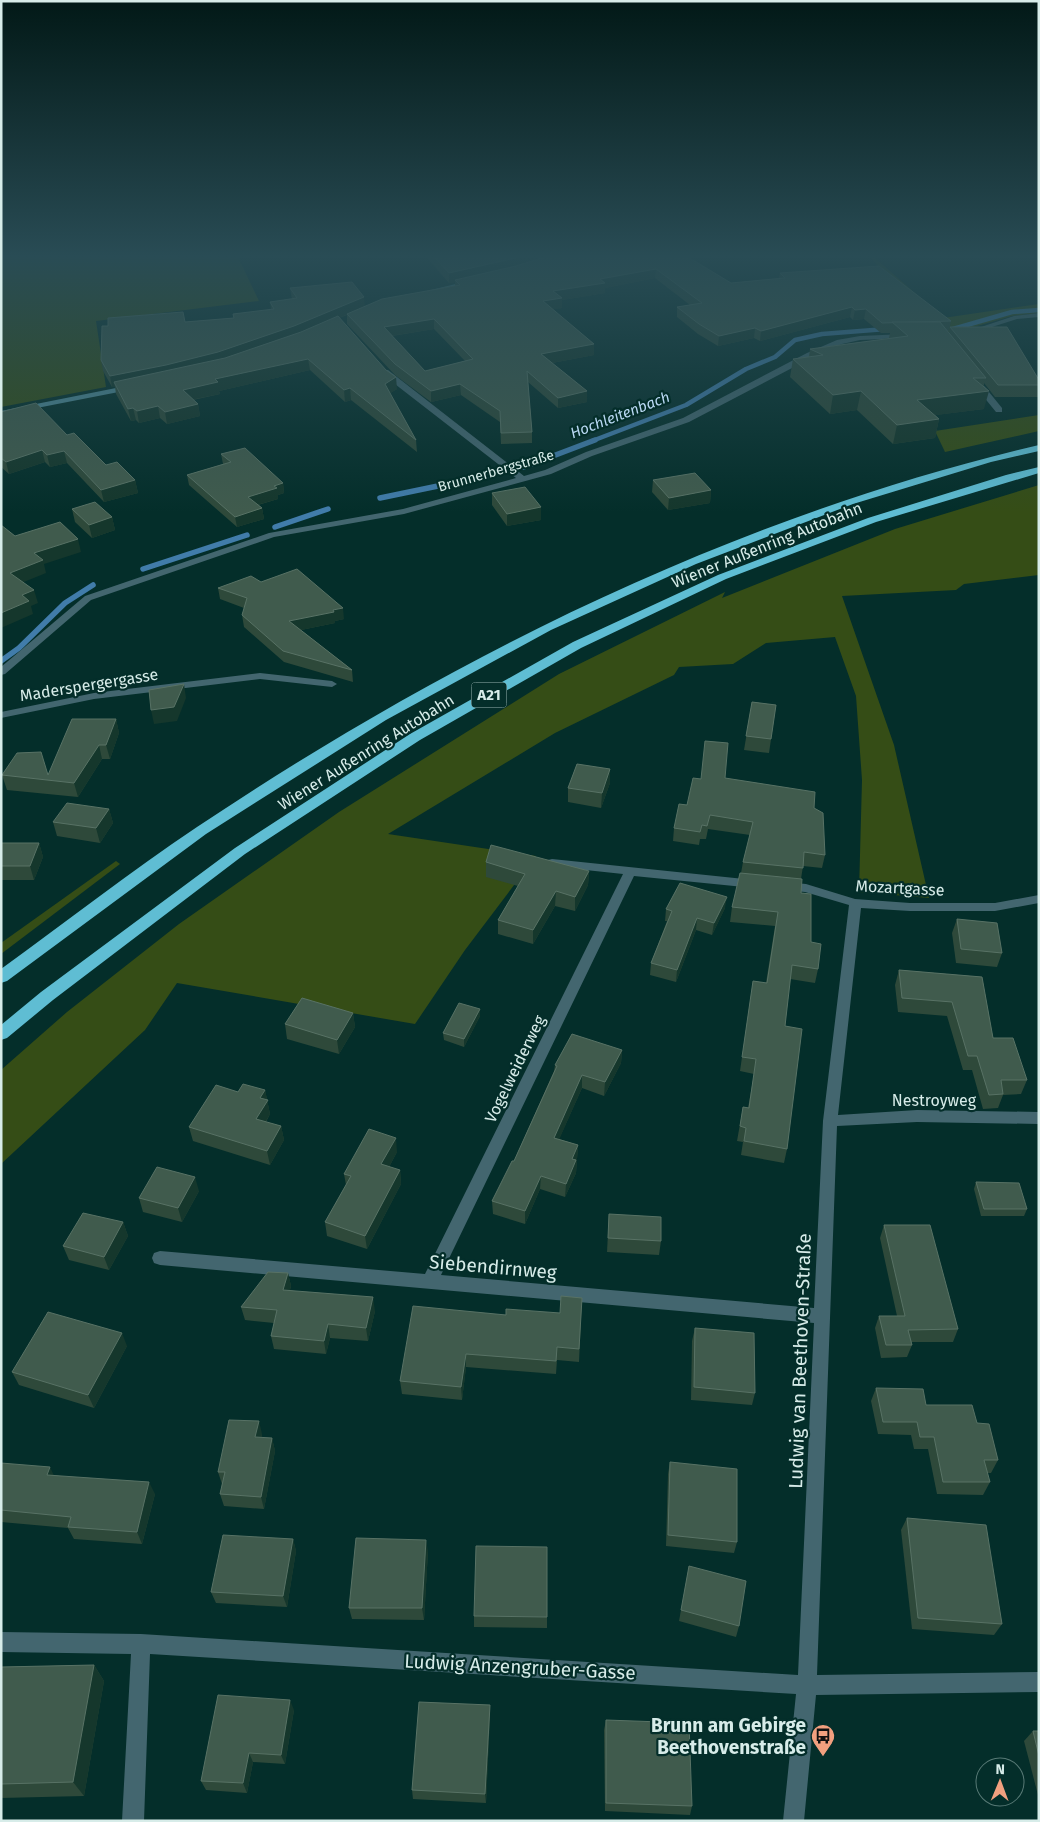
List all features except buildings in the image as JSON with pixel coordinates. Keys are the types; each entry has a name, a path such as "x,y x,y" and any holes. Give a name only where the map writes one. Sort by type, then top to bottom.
{"highway":[{"name":"Wiener Außenring Autobahn","path":"1,977 201,831 380,717 546,627 692,562 849,502 988,460 1039,448"},
{"name":"Wiener Außenring Autobahn","path":"1,1034 47,996 240,851 415,737 577,645 722,577 872,520 1010,477 1039,470"}],"main road":[{"path":"1,413 135,387"}],"street":[{"name":"Brunnerbergstraße","path":"1,672 88,598 272,535 404,511 548,472 589,454 686,420 810,355 840,342"},
{"path":"378,364 391,378 523,479"},
{"path":"969,373 999,410"},
{"name":"Maderspergergasse","path":"1,715 94,696 260,676 332,684"},
{"name":"Mozartgasse","path":"552,863 806,888 855,903 910,907 995,907 1039,899"},
{"name":"Vogelweiderweg","path":"430,1281 630,872"},
{"name":"Ludwig van Beethoven-Straße","path":"793,1821 807,1685 830,1121 855,903"},
{"name":"Nestroyweg","path":"830,1121 917,1116 1039,1118"},
{"name":"Siebendirnweg","path":"160,1258 823,1316"},
{"name":"Ludwig Anzengruber-Gasse","path":"1,1642 141,1644 807,1685 1039,1682"},
{"path":"134,1821 133,1794 141,1644"}],"green space":[{"path":"1,342 99,342 106,387 1,407"},
{"path":"1039,415 1039,431 945,452 935,431"},
{"path":"1039,485 1039,575 964,584 956,590 842,596 894,745 929,898 859,892 862,780 856,696 835,637 766,643 733,664 679,667 674,675 555,733 388,834 536,856 465,950 415,1024 177,983 145,1030 1,1164 1,1070 67,1012 179,924 339,812 559,674 725,592 722,598 895,529"},
{"path":"116,861 120,864 1,954 1,943"}],"waterway":[{"name":"Hochleitenbach","path":"592,441 686,405 746,369 775,357 793,342"},
{"name":"Hochleitenbach","path":"524,467 595,440"},
{"name":"Hochleitenbach","path":"380,498 491,475"},
{"name":"Hochleitenbach","path":"275,527 328,509"},
{"name":"Hochleitenbach","path":"143,569 247,535"},
{"name":"Hochleitenbach","path":"1,661 19,648 65,603 93,585"}],"place":[{"name":"Brunn am Gebirge Beethovenstraße","path":"823,1757"}]}
